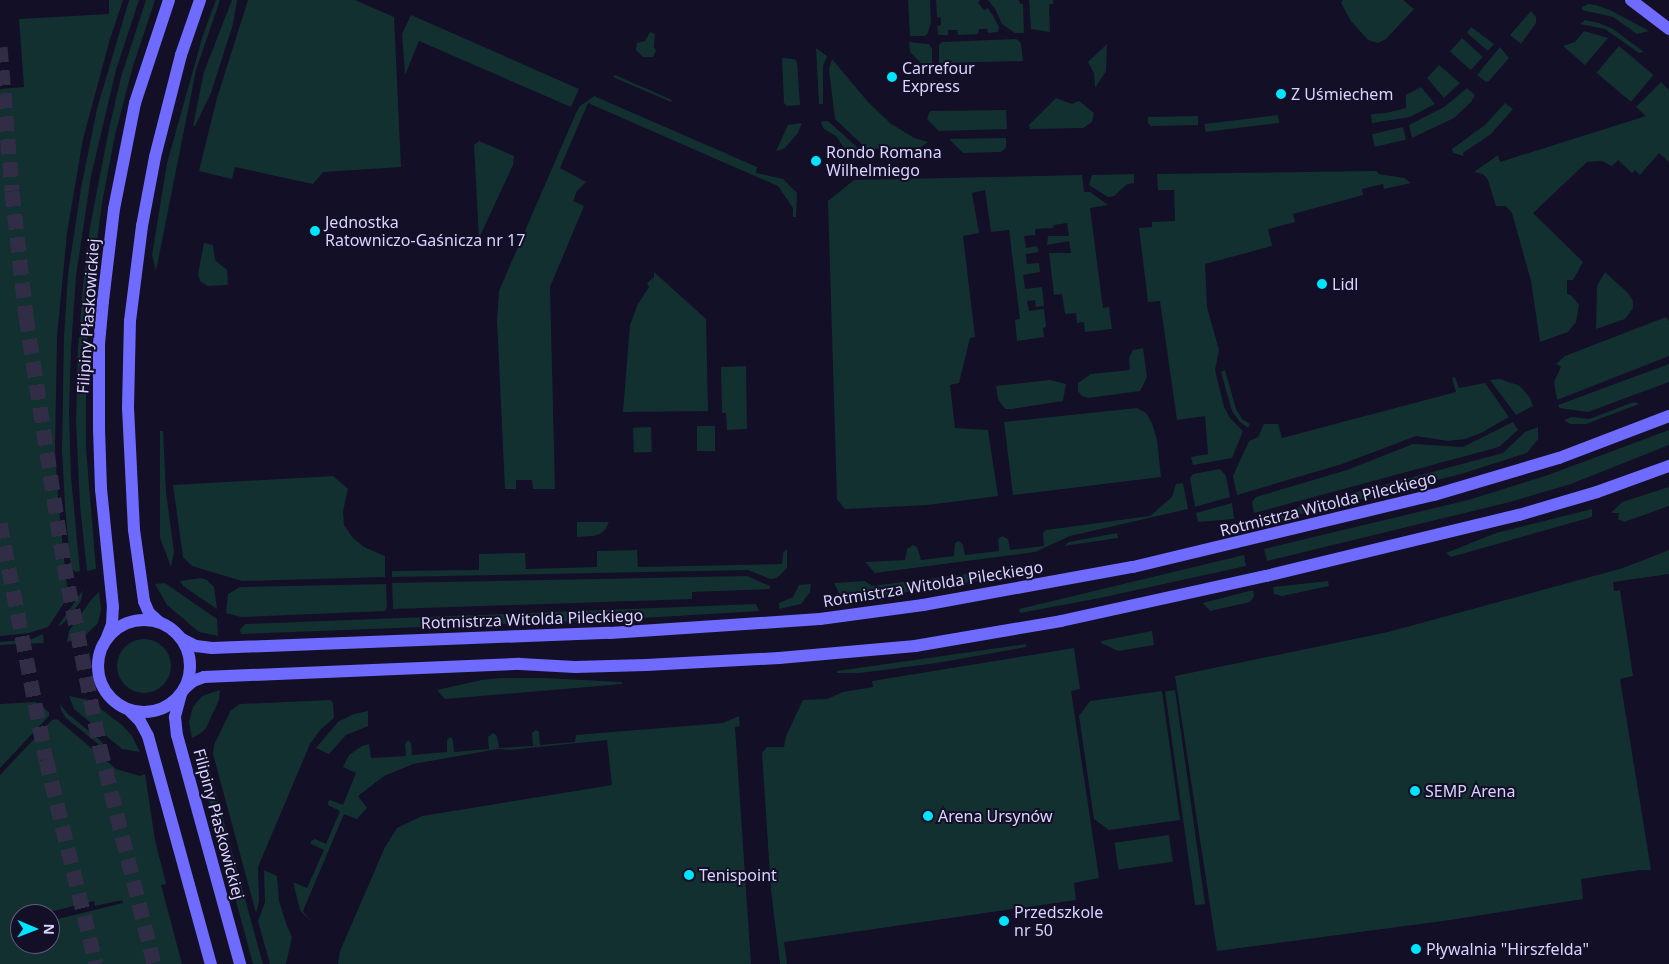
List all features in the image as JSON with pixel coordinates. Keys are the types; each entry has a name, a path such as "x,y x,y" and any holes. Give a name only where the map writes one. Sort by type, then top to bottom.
{"main road":[{"name":"Filipiny Płaskowickiej","path":"106,640 112,624 113,607 104,524 99,438 99,350 103,301 114,209 133,112 169,0"},
{"path":"182,691 189,674 190,661 182,639 172,629 159,622 149,613 144,601 134,523 128,408 130,321 142,226 155,158 181,56 200,0"},
{"path":"1631,0 1669,29"},
{"name":"Rotmistrza Witolda Pileckiego","path":"182,639 196,646 212,648 610,633 820,619 923,605 1133,567 1434,495 1559,458 1669,416"},
{"path":"128,710 140,713 156,710 193,681 204,678 520,664 575,667 646,665 779,658 915,646 1061,621 1266,576 1519,514 1597,492 1669,466"},
{"path":"159,622 142,620 116,629 106,640 99,657 100,680 111,698 140,721 148,736 211,964"},
{"name":"Filipiny Płaskowickiej","path":"182,691 176,708 177,735 240,964"}],"green space":[{"path":"109,0 123,0 110,39 83,139 67,233 57,337 55,450 68,597 48,627 29,633 0,636 0,89 24,87 19,19 109,14"},
{"path":"129,0 139,0 116,70 91,176 76,276 69,412 71,477 80,571 76,572 71,569 62,450 64,337 68,274 81,188 97,109"},
{"path":"146,0 155,0 133,66 115,135 102,203 92,280 86,355 86,448 96,569 87,571 80,505 76,423 78,350 83,286 90,227 109,129 121,77"},
{"path":"216,0 220,0 196,70 156,271 152,255 167,163 203,35"},
{"path":"232,0 237,0 233,24 211,93 195,126 193,126 204,72"},
{"path":"248,0 355,0 394,17 401,167 323,172 313,184 235,167 232,179 199,171 217,98"},
{"path":"908,0 930,0 931,23 927,35 910,36"},
{"path":"936,0 980,0 978,3 984,10 988,8 992,14 999,27 998,32 988,33 987,29 979,29 978,34 958,35 957,30 948,30 948,35 938,35 937,26 941,25 941,18 937,17"},
{"path":"988,0 1019,0 1020,4 1023,4 1024,33 1015,33 1002,24 995,9"},
{"path":"1029,0 1053,0 1053,4 1049,4 1050,32 1031,29"},
{"path":"1343,0 1403,0 1414,9 1386,39 1378,43 1368,40 1351,21 1341,3"},
{"path":"1588,4 1612,11 1649,31 1637,34 1613,17 1582,10 1582,7"},
{"path":"1531,11 1536,17 1536,23 1521,44 1510,35"},
{"path":"411,15 579,89 571,107 419,41 405,75 402,34"},
{"path":"1585,20 1613,29 1644,52 1639,53 1605,29 1580,24"},
{"path":"1471,27 1494,44 1488,51 1467,33"},
{"path":"1584,31 1608,38 1585,65 1563,46 1575,42"},
{"path":"650,32 655,34 654,47 656,51 653,57 643,57 636,50 637,43 645,41"},
{"path":"1462,38 1483,57 1471,70 1450,51"},
{"path":"1016,39 1021,43 1023,61 939,63 939,45 942,42"},
{"path":"909,42 929,44 932,49 932,64 923,65 910,52"},
{"path":"1107,44 1106,71 1095,88 1094,73 1088,62"},
{"path":"1619,46 1653,75 1631,102 1597,73"},
{"path":"1500,47 1509,58 1486,82 1477,75"},
{"path":"816,48 827,56 823,66 823,104 819,104"},
{"path":"782,58 794,59 797,62 800,105 787,106 784,103"},
{"path":"832,59 868,102 890,123 914,138 928,142 921,147 867,149 835,119 829,69"},
{"path":"1439,65 1460,83 1444,98 1427,78"},
{"path":"615,75 672,100 671,102 613,77"},
{"path":"1661,82 1669,90 1669,162 1659,153 1640,175 1635,170 1632,173 1618,160 1612,166 1602,161 1587,162 1533,213 1583,262 1573,280 1567,280 1567,294 1571,295 1579,305 1576,322 1568,332 1540,342 1531,281 1512,213 1506,206 1496,206 1488,180 1483,174 1474,172 1498,155 1500,162 1646,116 1636,107"},
{"path":"1421,87 1435,104 1410,117 1372,123 1371,114 1386,113 1406,108 1406,95"},
{"path":"1467,88 1475,95 1471,102 1454,118 1412,138 1409,125 1444,107"},
{"path":"594,96 757,167 756,173 783,179 797,193 796,217 793,217 793,208 778,186 588,103 560,168 586,182 577,191 573,201 584,206 550,287 555,489 533,489 532,480 516,480 516,489 505,489 497,320 499,291 576,113 580,106"},
{"path":"1056,98 1072,104 1079,101 1094,113 1092,122 1083,128 1030,129 1029,125"},
{"path":"1505,103 1513,109 1491,134 1463,153 1464,156 1453,153 1452,149 1485,125"},
{"path":"1006,110 1007,129 939,131 927,119 930,111"},
{"path":"1278,115 1279,123 1206,132 1205,124"},
{"path":"1198,116 1198,125 1151,126 1148,123 1148,117"},
{"path":"828,121 858,148 857,155 844,148 836,136 824,129 821,123"},
{"path":"802,123 798,133 784,149 776,151 788,125"},
{"path":"1403,127 1406,140 1375,147 1372,134"},
{"path":"1006,138 1006,148 1001,152 963,153 949,139"},
{"path":"479,141 514,156 513,165 479,238 474,145"},
{"path":"1376,171 1379,174 1404,178 1411,183 1384,189 1383,184 1362,189 1363,195 1293,214 1295,222 1268,229 1272,246 1205,264 1207,307 1219,350 1215,370 1224,407 1230,418 1243,431 1232,458 1193,465 1191,457 1208,454 1205,416 1177,420 1160,301 1148,302 1139,228 1152,227 1152,222 1175,221 1174,190 1158,190 1157,174"},
{"path":"1134,174 1134,183 1127,184 1114,196 1108,197 1089,185 1092,175"},
{"path":"1082,175 1084,192 1090,192 1108,205 1090,208 1103,308 1109,307 1112,329 1085,332 1084,322 1077,323 1076,313 1065,314 1062,294 1054,295 1049,253 1071,253 1069,241 1047,245 1048,236 1069,236 1067,223 1054,225 1053,228 1035,229 1035,235 1024,236 1026,248 1037,246 1039,252 1026,254 1027,264 1039,263 1040,272 1023,275 1025,289 1042,287 1044,306 1036,307 1035,300 1027,301 1029,311 1044,309 1046,327 1043,328 1044,337 1017,341 1015,320 1020,319 1009,230 991,232 985,190 972,193 979,233 963,236 975,337 970,338 959,383 950,385 955,428 988,430 998,496 927,505 845,509 837,499 828,201 854,180"},
{"path":"204,243 213,245 215,260 227,270 228,285 207,286 200,281 198,274"},
{"path":"654,272 706,319 708,411 623,412 630,325 638,304 649,287 647,283 654,277"},
{"path":"1605,272 1628,293 1633,301 1633,308 1625,319 1596,329 1597,286"},
{"path":"1666,317 1669,321 1669,356 1557,400 1554,382 1561,367 1556,364 1565,356"},
{"path":"1143,348 1147,377 1140,391 1088,398 1082,396 1078,391 1078,383 1091,374 1130,370 1129,358 1133,350"},
{"path":"1669,364 1669,382 1588,412 1559,408 1558,405"},
{"path":"746,366 747,429 727,430 726,413 722,413 721,367"},
{"path":"1225,370 1236,409 1242,419 1250,424 1248,428 1240,422 1232,411 1221,372"},
{"path":"1455,377 1459,388 1485,383 1509,417 1481,433 1465,439 1448,441 1416,436 1342,464 1237,495 1233,476 1249,441 1258,437 1264,424 1278,424 1282,438 1456,392 1452,378"},
{"path":"1500,379 1520,386 1530,398 1533,406 1516,415 1490,380"},
{"path":"1050,380 1066,384 1063,401 1005,409 998,399 996,386"},
{"path":"1634,402 1639,404 1586,424 1570,424 1564,420 1572,417 1589,419"},
{"path":"1137,408 1146,413 1152,423 1157,440 1161,477 1013,495 1004,422"},
{"path":"1513,422 1518,430 1499,447 1254,513 1252,502 1256,497 1347,470 1413,444 1463,447"},
{"path":"697,426 715,426 715,451 697,451"},
{"path":"651,427 652,452 634,453 633,428"},
{"path":"1538,427 1538,439 1527,453 1461,474 1258,525 1256,519 1503,453 1525,432"},
{"path":"1669,430 1669,445 1571,484 1510,502 1267,561 1264,549 1468,500 1548,475"},
{"path":"160,431 163,431 166,492 174,552 171,567 160,538"},
{"path":"1220,469 1226,476 1230,497 1195,507 1190,478 1193,474"},
{"path":"333,476 348,489 343,511 344,525 352,537 364,547 385,556 385,577 242,581 192,566 183,557 173,485"},
{"path":"1183,483 1188,509 1070,536 1035,552 875,573 865,562 905,560 907,549 913,545 917,547 921,560 954,556 955,543 959,541 963,545 965,555 999,551 998,539 1002,536 1008,539 1010,550 1044,546 1043,533 1046,530 1150,516 1172,497 1176,484"},
{"path":"1669,487 1669,506 1624,522 1618,519 1619,513 1611,513 1622,502"},
{"path":"1232,503 1234,519 1198,522 1196,513"},
{"path":"1592,509 1592,517 1451,557 1446,553 1496,533"},
{"path":"577,522 609,522 605,530 600,534 577,537"},
{"path":"1117,533 1118,538 1064,546 1069,542"},
{"path":"787,549 787,568 777,578 770,579 748,570 392,577 392,571 479,570 479,554 525,553 526,569 597,567 597,551 637,550 638,567 782,564 783,553"},
{"name":"SEMP Arena","path":"1669,550 1669,574 1613,582 1614,591 1620,590 1633,676 1620,679 1651,870 1581,879 1583,899 1450,920 1217,951 1175,676 1388,632 1623,568"},
{"path":"1244,555 1246,566 1100,598 1020,613 1019,609"},
{"path":"1038,565 1014,575 858,600 845,598 839,593 834,583 865,581 872,586"},
{"path":"747,576 770,586 770,589 692,592 692,599 393,609 392,583"},
{"path":"201,578 207,580 214,587 217,609 183,586 180,581"},
{"path":"1328,581 1329,586 1282,596 1274,594 1273,587"},
{"path":"165,583 217,619 218,636 199,632 167,605 155,584"},
{"path":"386,584 387,608 385,611 241,617 226,613 228,594 240,587"},
{"path":"811,584 810,592 801,604 779,609 779,603 793,597 799,585"},
{"path":"83,590 81,601 64,623 58,626"},
{"path":"1253,590 1254,596 1250,602 1210,611 1203,603"},
{"path":"99,592 101,609 98,623 83,638 67,642 69,631"},
{"path":"756,604 759,611 610,620 241,634 240,630 245,624"},
{"path":"1152,631 1154,645 1118,651 1101,643 1101,641"},
{"path":"43,634 44,643 0,645 0,642 32,639"},
{"path":"139,639 149,639 163,647 169,656 171,666 169,676 163,685 149,693 139,693 129,688 122,681 117,671 117,661 122,651 129,644"},
{"path":"1026,644 1026,647 937,663 860,673 837,673 837,671"},
{"name":"Arena Ursynów","path":"1074,648 1080,689 1071,691 1099,878 1074,883 1076,900 784,942 787,964 780,964 771,890 762,753 767,747 784,747 786,736 803,700 827,699 843,692 873,687 872,681"},
{"path":"544,678 622,682 622,684 445,699 437,690 482,680"},
{"path":"220,690 219,700 206,728 192,738 189,722 193,707 202,696"},
{"path":"1175,690 1205,904 1195,905 1165,691"},
{"path":"1162,691 1180,820 1109,830 1094,819 1079,716 1090,701"},
{"path":"69,696 89,700 122,725 132,736 140,752 122,749 74,709"},
{"path":"330,700 333,703 334,718 320,730 310,744 258,867 259,901 256,913 213,754 214,745 231,710 240,704"},
{"path":"36,702 49,712 49,716 0,768 0,704"},
{"path":"60,704 67,713 101,741 108,752 66,718"},
{"path":"368,711 368,726 346,735 329,754 316,748 338,722 354,714"},
{"path":"739,716 740,726 735,727 751,964 338,964 340,951 385,847 397,828 422,816 612,785 607,740 510,750 498,749 413,764 384,776 358,796 367,808 357,819 344,814 303,911 312,923 300,910 293,882 307,888 324,850 311,844 311,841 315,839 326,844 340,811 328,805 328,802 330,800 343,805 356,773 343,767 349,755 362,746 369,744 371,758 406,756 405,744 408,740 411,743 412,755 447,752 447,740 450,737 453,740 454,752 489,749 488,737 493,733 497,736 499,748 533,746 532,733 536,730 539,732 540,745 575,742 576,735 723,723"},
{"path":"57,719 116,769 140,776 145,774 155,840 166,884 161,885 182,964 0,964 0,775 52,720"},
{"path":"198,760 207,761 263,964 253,964"},
{"path":"1169,835 1173,862 1118,869 1115,843"},
{"path":"264,870 277,876 279,901 292,937 286,964 270,964 258,921 265,902"}],"tunnel":[{"path":"0,47 12,191 26,316 64,564 100,747 154,964"},
{"path":"0,523 46,759 96,964"}],"place":[{"name":"Carrefour Express","path":"892,77"},
{"name":"Z Uśmiechem","path":"1281,94"},
{"name":"Rondo Romana Wilhelmiego","path":"816,161"},
{"name":"Jednostka Ratowniczo-Gaśnicza nr 17","path":"315,231"},
{"name":"Lidl","path":"1322,284"},
{"name":"SEMP Arena","path":"1415,791"},
{"name":"Arena Ursynów","path":"928,816"},
{"name":"Tenispoint","path":"689,875"},
{"name":"Przedszkole nr 50","path":"1004,921"},
{"name":"Pływalnia \"Hirszfelda\"","path":"1416,949"}]}
